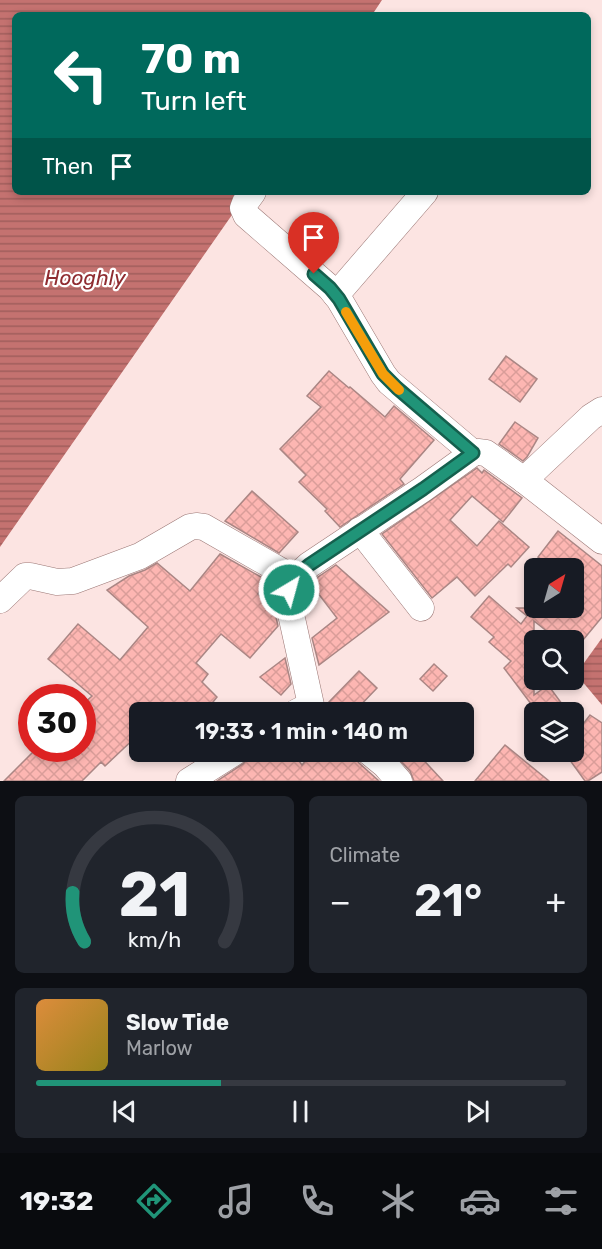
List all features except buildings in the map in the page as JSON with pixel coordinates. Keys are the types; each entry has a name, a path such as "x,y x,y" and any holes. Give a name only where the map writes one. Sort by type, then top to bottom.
{"street":[{"path":"251,195 243,208 246,215 330,288 383,374 473,453"},
{"path":"336,295 422,195"},
{"path":"524,480 591,417 602,410"},
{"path":"309,702 289,605 289,590 295,579 309,565 473,453 486,453 602,541"},
{"path":"0,600 25,576 57,582 73,581 140,556 190,527 196,526 204,527 295,579"},
{"path":"360,530 421,608"},
{"path":"189,781 219,762"},
{"path":"379,762 399,781"}],"water":[{"name":"Hooghly","path":"0,0 382,0 374,12 12,12 12,195 246,195 0,547"},
{"path":"602,638 602,705 584,684 584,663"}],"slow traffic":[{"path":"346,312 383,374 399,390"}],"route":[{"path":"289,590 297,575 309,565 473,453 389,382 339,299 314,274"}]}
